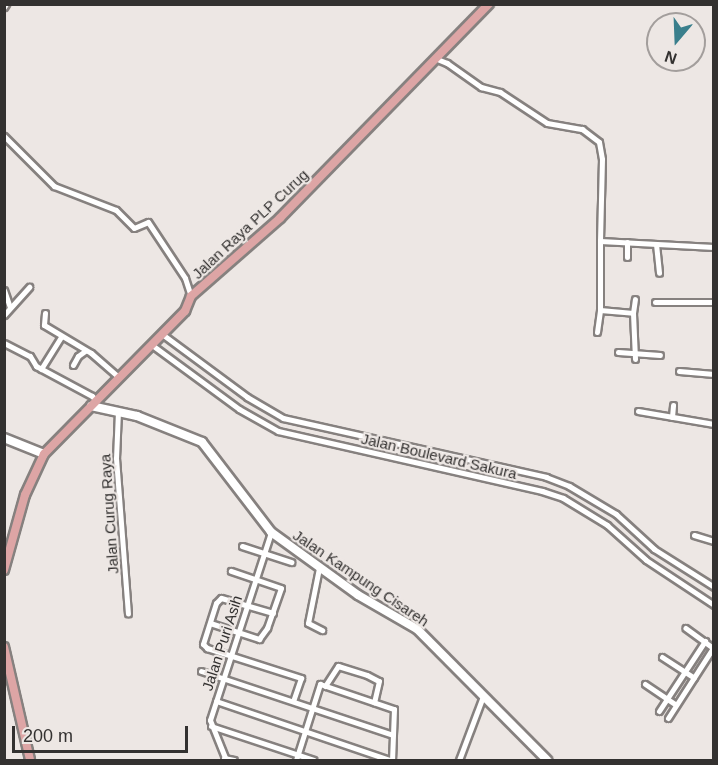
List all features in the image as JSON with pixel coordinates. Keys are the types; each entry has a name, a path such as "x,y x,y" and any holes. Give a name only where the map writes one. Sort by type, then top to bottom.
{"main road":[{"name":"Jalan Raya PLP Curug","path":"4,570 22,503 44,454 185,311 191,296 280,218 437,59 485,6"},
{"name":"Jalan Kampung Cisareh","path":"93,403 189,435 202,442 271,532 358,595 417,629 547,760"},
{"path":"4,438 44,454"},
{"path":"4,647 30,760"}],"street":[{"path":"437,59 482,87 500,92 547,123 582,129 599,142 602,159 600,310 597,332"},
{"path":"4,136 54,186 116,210 134,228 148,222 185,278 191,296"},
{"path":"600,241 714,247"},
{"path":"627,242 627,257"},
{"path":"656,244 658,273"},
{"path":"4,315 29,287"},
{"path":"4,290 10,307"},
{"path":"635,299 633,313 635,359"},
{"path":"655,302 714,302"},
{"path":"600,310 633,313"},
{"path":"45,313 44,325 106,364 119,377"},
{"name":"Jalan Boulevard Sakura","path":"162,334 247,397 283,418 546,477 569,486 616,514 637,535 714,587"},
{"path":"41,369 61,337"},
{"path":"4,343 30,356 36,366 92,396 93,403"},
{"name":"Jalan Boulevard Sakura","path":"152,345 239,409 278,431 542,491 563,498 607,525 628,545 663,572 714,605"},
{"path":"73,365 79,354 86,351"},
{"path":"618,352 660,355"},
{"path":"679,371 714,374"},
{"path":"672,417 673,405"},
{"name":"Jalan Curug Raya","path":"118,411 116,458 128,614"},
{"path":"638,411 714,424"},
{"path":"382,455 386,441"},
{"name":"Jalan Puri Asih","path":"210,726 223,678 271,532"},
{"path":"694,535 714,541"},
{"path":"242,546 291,562"},
{"path":"663,572 670,559"},
{"path":"319,568 308,623 311,627 322,630"},
{"path":"210,623 261,638 273,613 281,588 231,571"},
{"path":"273,613 221,598 218,600 204,646 301,678 292,701"},
{"path":"668,718 713,650 685,628"},
{"path":"659,711 685,672 707,643 714,638"},
{"path":"662,657 694,678"},
{"path":"297,758 323,685 338,666 379,681 374,702"},
{"path":"201,671 393,735"},
{"path":"645,684 676,705"},
{"path":"216,701 391,760 394,709 323,685"},
{"path":"459,760 483,696"},
{"path":"210,726 297,758 314,760"},
{"path":"210,726 225,759 234,760"}]}
